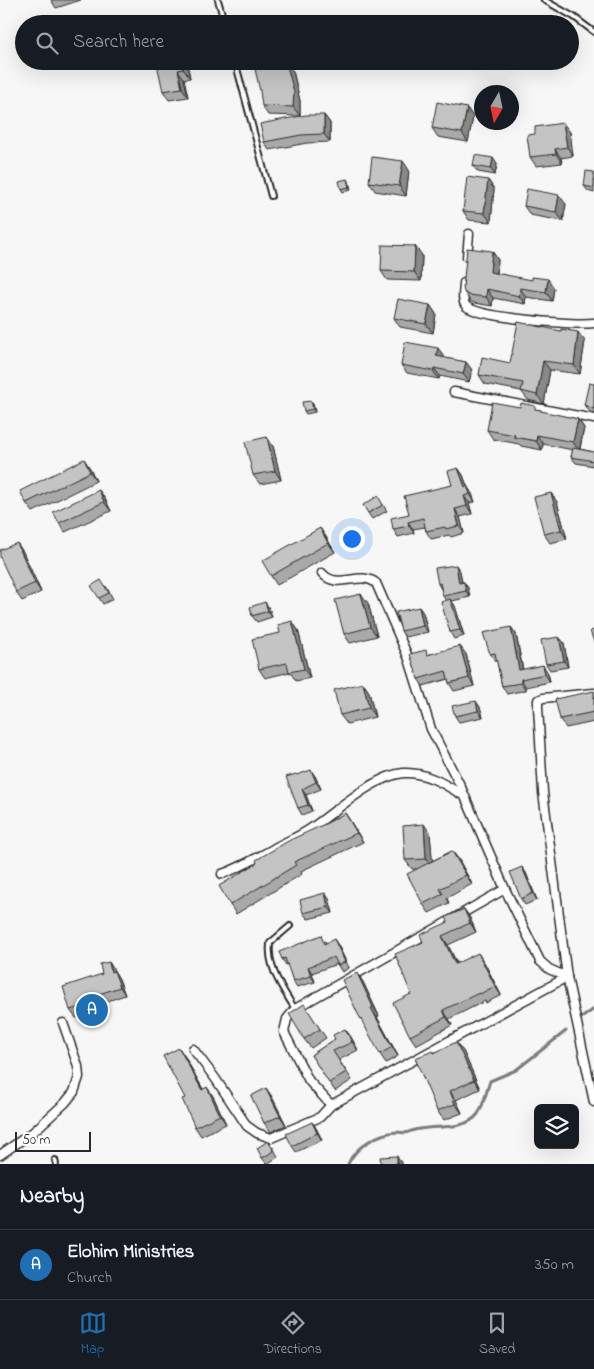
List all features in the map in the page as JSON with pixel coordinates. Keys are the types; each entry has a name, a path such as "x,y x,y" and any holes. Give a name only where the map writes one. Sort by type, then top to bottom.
{"street":[{"path":"466,261 469,234"},
{"path":"465,270 463,298 466,305 474,310 552,322 594,323"},
{"path":"454,392 594,419"},
{"path":"322,573 326,578 333,581 361,578 370,579 376,583 409,659 431,729 464,796 505,889 540,961 549,969 567,977"},
{"path":"594,693 538,700 543,792 567,977 594,1102"},
{"path":"222,874 238,869 275,847 299,836 361,792 389,775 420,774 433,778 464,796"},
{"path":"331,1105 309,1081 284,1032 287,1018 295,1009 505,889"},
{"path":"192,1049 215,1078 248,1126 257,1134 271,1138 320,1117 331,1105 567,977"},
{"path":"0,1155 33,1132 65,1103 74,1092 79,1077 78,1066 63,1023"}],"lane":[{"path":"218,0 222,15"},
{"path":"544,0 572,15"},
{"path":"579,20 594,32"},
{"path":"237,70 271,196"},
{"path":"290,926 270,942 269,953 276,978 295,1009"}],"building":[{"path":"158,70 178,70 182,88 163,91"},
{"path":"255,70 288,70 294,92 293,107 262,106"},
{"path":"437,102 467,108 462,133 432,128"},
{"path":"306,115 324,115 324,134 301,135 264,142 260,124"},
{"path":"563,123 567,147 555,149 556,154 530,157 527,135 535,134 535,127"},
{"path":"475,155 493,158 491,169 473,166"},
{"path":"372,157 403,161 399,186 369,182"},
{"path":"586,171 594,172 594,188 584,186"},
{"path":"467,177 488,180 484,213 463,211"},
{"path":"347,179 349,187 341,189 339,181"},
{"path":"527,189 559,195 556,212 524,206"},
{"path":"382,245 415,246 414,272 381,271"},
{"path":"467,248 492,251 490,272 532,280 532,277 548,279 546,292 520,288 519,296 487,289 486,297 468,295 464,292 463,288"},
{"path":"398,299 430,305 426,324 394,318"},
{"path":"518,322 561,331 561,329 578,332 574,365 543,361 537,395 521,391 523,383 479,375 482,357 510,363"},
{"path":"405,342 438,348 436,356 466,362 463,374 434,368 433,371 401,365"},
{"path":"589,383 594,384 594,409 584,405"},
{"path":"311,401 313,409 304,411 302,402"},
{"path":"492,402 520,407 521,403 535,406 535,409 541,411 578,419 573,442 537,435 536,441 487,430"},
{"path":"267,437 275,471 253,475 245,442"},
{"path":"573,448 594,452 594,461 571,457"},
{"path":"84,459 90,472 26,503 20,491"},
{"path":"458,468 465,487 467,486 470,494 464,496 467,506 455,509 459,526 426,531 423,518 408,522 409,526 393,529 391,518 409,514 404,496 452,485 448,471"},
{"path":"99,490 104,502 59,523 53,512"},
{"path":"551,493 561,530 544,534 534,497"},
{"path":"378,496 383,505 368,513 363,505"},
{"path":"320,528 328,543 271,576 262,561"},
{"path":"17,543 35,583 16,592 0,557 0,550"},
{"path":"456,565 459,583 464,582 466,591 443,596 440,583 438,584 435,568"},
{"path":"101,580 109,593 99,598 91,586"},
{"path":"361,594 370,627 344,634 335,600"},
{"path":"450,599 460,630 450,632 441,602"},
{"path":"265,602 268,611 252,616 250,607"},
{"path":"419,607 423,626 401,631 396,612"},
{"path":"292,621 304,669 289,672 287,663 259,669 252,639 280,633 278,625"},
{"path":"511,627 519,670 543,665 545,674 521,679 521,683 502,686 495,653 490,654 483,633"},
{"path":"594,630 594,642 590,631"},
{"path":"559,637 564,661 546,664 541,640"},
{"path":"460,646 469,678 449,683 446,671 418,679 410,654 426,650 427,655"},
{"path":"363,683 369,708 340,715 334,690"},
{"path":"594,691 594,712 560,719 555,699"},
{"path":"476,701 478,711 455,716 452,706"},
{"path":"311,770 316,782 302,789 308,805 298,808 286,777"},
{"path":"345,813 357,833 294,862 296,865 230,905 219,886 257,863 256,860 290,840"},
{"path":"424,824 426,859 405,860 403,826"},
{"path":"452,851 466,875 440,889 443,894 423,904 407,874"},
{"path":"522,867 533,893 521,899 510,872"},
{"path":"325,893 328,907 303,913 300,900"},
{"path":"464,909 470,923 442,936 455,964 478,953 495,986 443,1010 446,1017 410,1036 393,1003 411,994 395,954 423,942 420,935 448,922 446,917"},
{"path":"321,935 324,944 334,939 345,962 338,965 334,957 308,967 311,976 293,981 285,958 282,959 279,952"},
{"path":"109,962 111,972 114,971 120,987 99,994 101,1000 70,1010 63,987 102,974 100,964"},
{"path":"357,973 373,1007 371,1008 392,1047 380,1054 342,980"},
{"path":"304,1004 320,1029 304,1039 289,1014"},
{"path":"345,1029 352,1042 333,1051 346,1072 329,1083 311,1055 335,1039 333,1035"},
{"path":"456,1042 474,1080 450,1091 455,1104 437,1111 415,1058 433,1051 434,1053"},
{"path":"179,1048 202,1090 207,1087 220,1115 195,1127 182,1099 185,1098 163,1056"},
{"path":"266,1088 280,1116 264,1123 251,1096"},
{"path":"312,1122 317,1133 292,1146 286,1134"},
{"path":"268,1141 274,1151 262,1158 257,1148"},
{"path":"397,1156 397,1164 381,1164 380,1157"}],"waterway":[{"path":"580,1019 594,1009"},
{"path":"348,1164 362,1146 382,1135 397,1132 405,1133 416,1129 459,1125 473,1119 482,1107 490,1081 516,1070 566,1031"}],"place":[{"name":"Elohim Ministries","path":"92,1010"}]}
